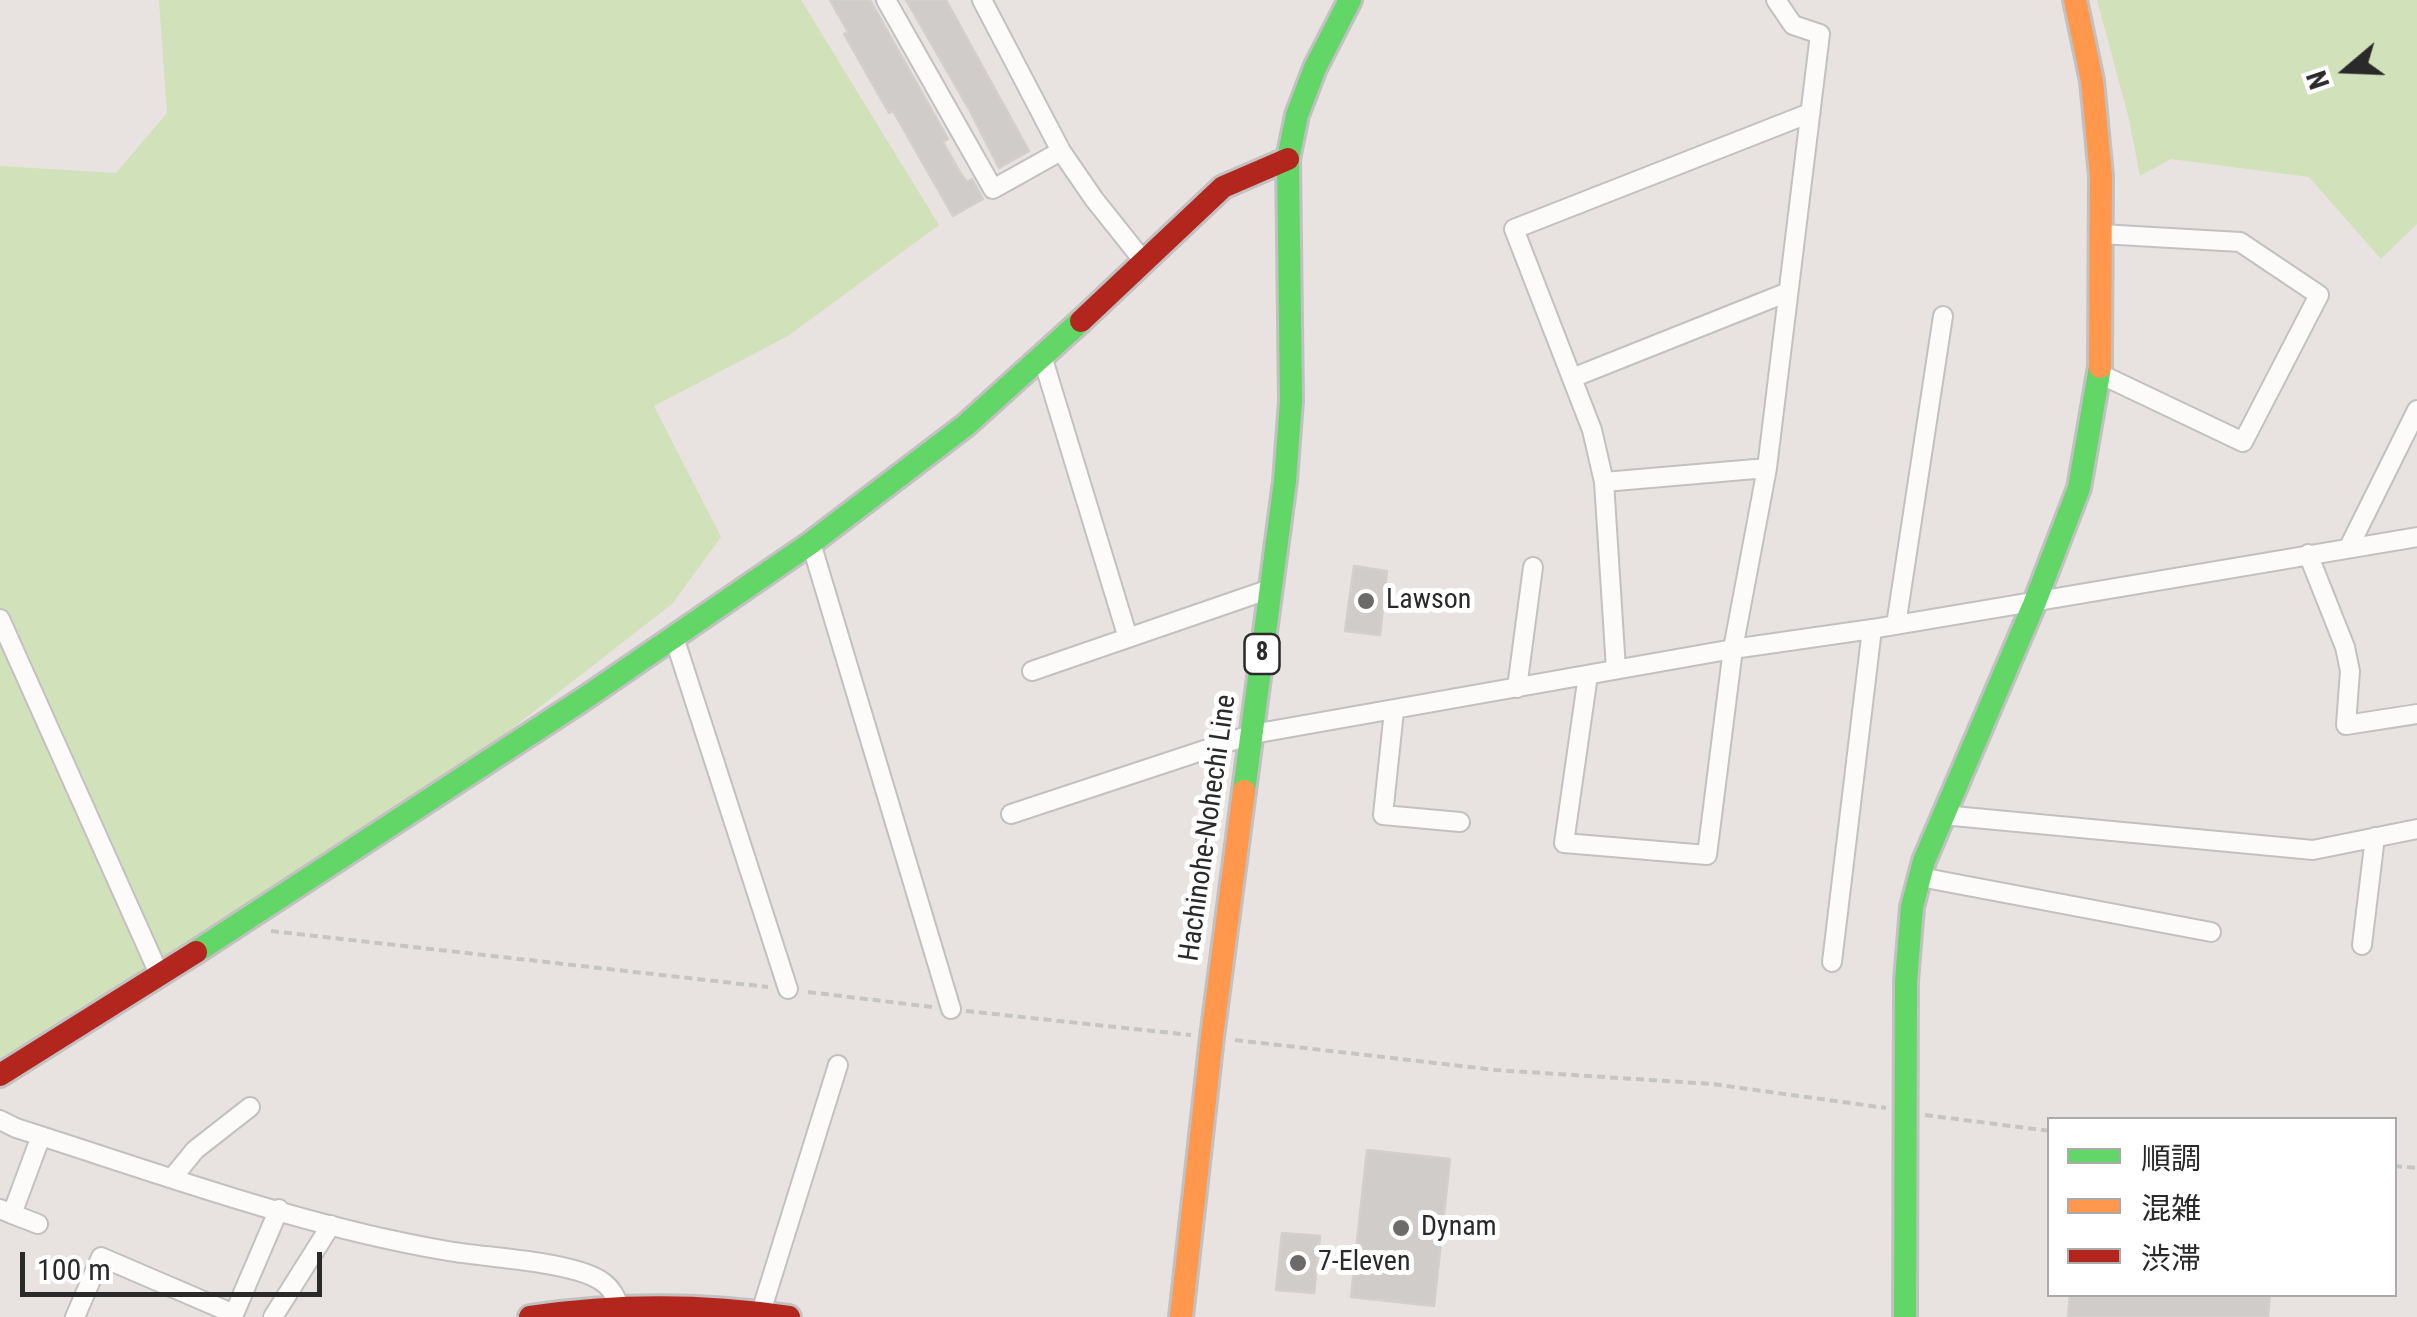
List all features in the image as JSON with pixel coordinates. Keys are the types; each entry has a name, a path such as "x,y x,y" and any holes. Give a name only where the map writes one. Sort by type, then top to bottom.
{"street":[{"path":"886,0 993,189 1061,151"},
{"path":"982,0 1061,151 1146,263"},
{"name":"Hachinohe-Nohechi Line","path":"1181,1317 1212,1038 1285,481 1291,401 1288,159 1297,115 1314,68 1350,0"},
{"path":"1588,675 1564,843 1707,855 1734,649 1767,468 1820,34 1793,25 1776,0"},
{"path":"1905,1317 1906,980 1912,907 1942,815 2035,602 2079,488 2100,374 2101,176 2092,82 2076,0"},
{"path":"1616,670 1604,482 1592,430 1514,229 1810,113"},
{"path":"0,1076 236,927 811,542 966,425 1223,188 1288,159"},
{"path":"2100,374 2243,442 2319,296 2240,242 2101,234"},
{"path":"1572,378 1788,292"},
{"path":"1896,625 1944,316"},
{"path":"1042,356 1128,638"},
{"path":"2350,547 2417,410"},
{"path":"1604,482 1767,468"},
{"path":"1011,814 1252,734 1734,649 1872,630 2417,537"},
{"path":"811,542 951,1009"},
{"path":"2308,554 2345,647 2350,671 2346,725 2417,714"},
{"path":"1517,688 1532,566"},
{"path":"1032,671 1270,589"},
{"path":"0,619 160,976"},
{"path":"1832,962 1872,630"},
{"path":"674,636 788,989"},
{"path":"1394,711 1383,815 1460,822"},
{"path":"1942,815 2312,850 2417,829"},
{"path":"2362,945 2375,837"},
{"path":"1920,877 2211,932"},
{"path":"530,1317 620,1308 773,1315 838,1065"},
{"path":"173,1177 194,1150 250,1107"},
{"path":"0,1120 173,1177 395,1242 564,1268 600,1279 613,1290 620,1308"},
{"path":"38,1224 6,1212 41,1136"},
{"path":"75,1317 101,1257 234,1314 280,1210"},
{"path":"273,1317 331,1225"}],"path":[{"path":"236,927 1496,1070 1712,1084 1947,1120 2047,1131"}],"green space":[{"path":"159,0 801,0 939,225 788,336 654,406 721,537 672,604 460,769 103,1003 0,1058 0,166 116,173 167,113"},
{"path":"2097,0 2417,0 2417,224 2381,259 2309,177 2171,159 2140,176"}],"building":[{"path":"830,0 870,0 948,139 943,142 961,174 967,182 972,179 983,199 953,216 844,34 848,32"},
{"path":"906,0 946,0 1029,151 999,168"},
{"name":"Lawson","path":"1354,566 1387,571 1380,635 1345,631"},
{"name":"Dynam","path":"1367,1150 1450,1159 1434,1306 1351,1297"},
{"name":"7-Eleven","path":"1282,1233 1320,1236 1314,1293 1276,1290"},
{"path":"2070,1297 2270,1297 2268,1317 2068,1317"}],"traffic: fast":[{"path":"1244,791 1285,481 1291,401 1288,159 1297,115 1315,68 1350,0"},
{"path":"196,952 585,698 811,543 966,425 1081,321"},
{"path":"1905,1317 1906,981 1912,907 1924,861 2035,602 2079,488 2100,367"}],"traffic: slow":[{"path":"2075,0 2092,81 2101,176 2100,367"},
{"path":"1181,1317 1244,791"}],"traffic: jam":[{"path":"1081,321 1223,187 1288,159"},
{"path":"0,1075 196,952"},
{"path":"530,1317 660,1307 789,1317"}],"place":[{"name":"Lawson","path":"1366,601"},
{"name":"Dynam","path":"1401,1228"},
{"name":"7-Eleven","path":"1298,1263"}]}
